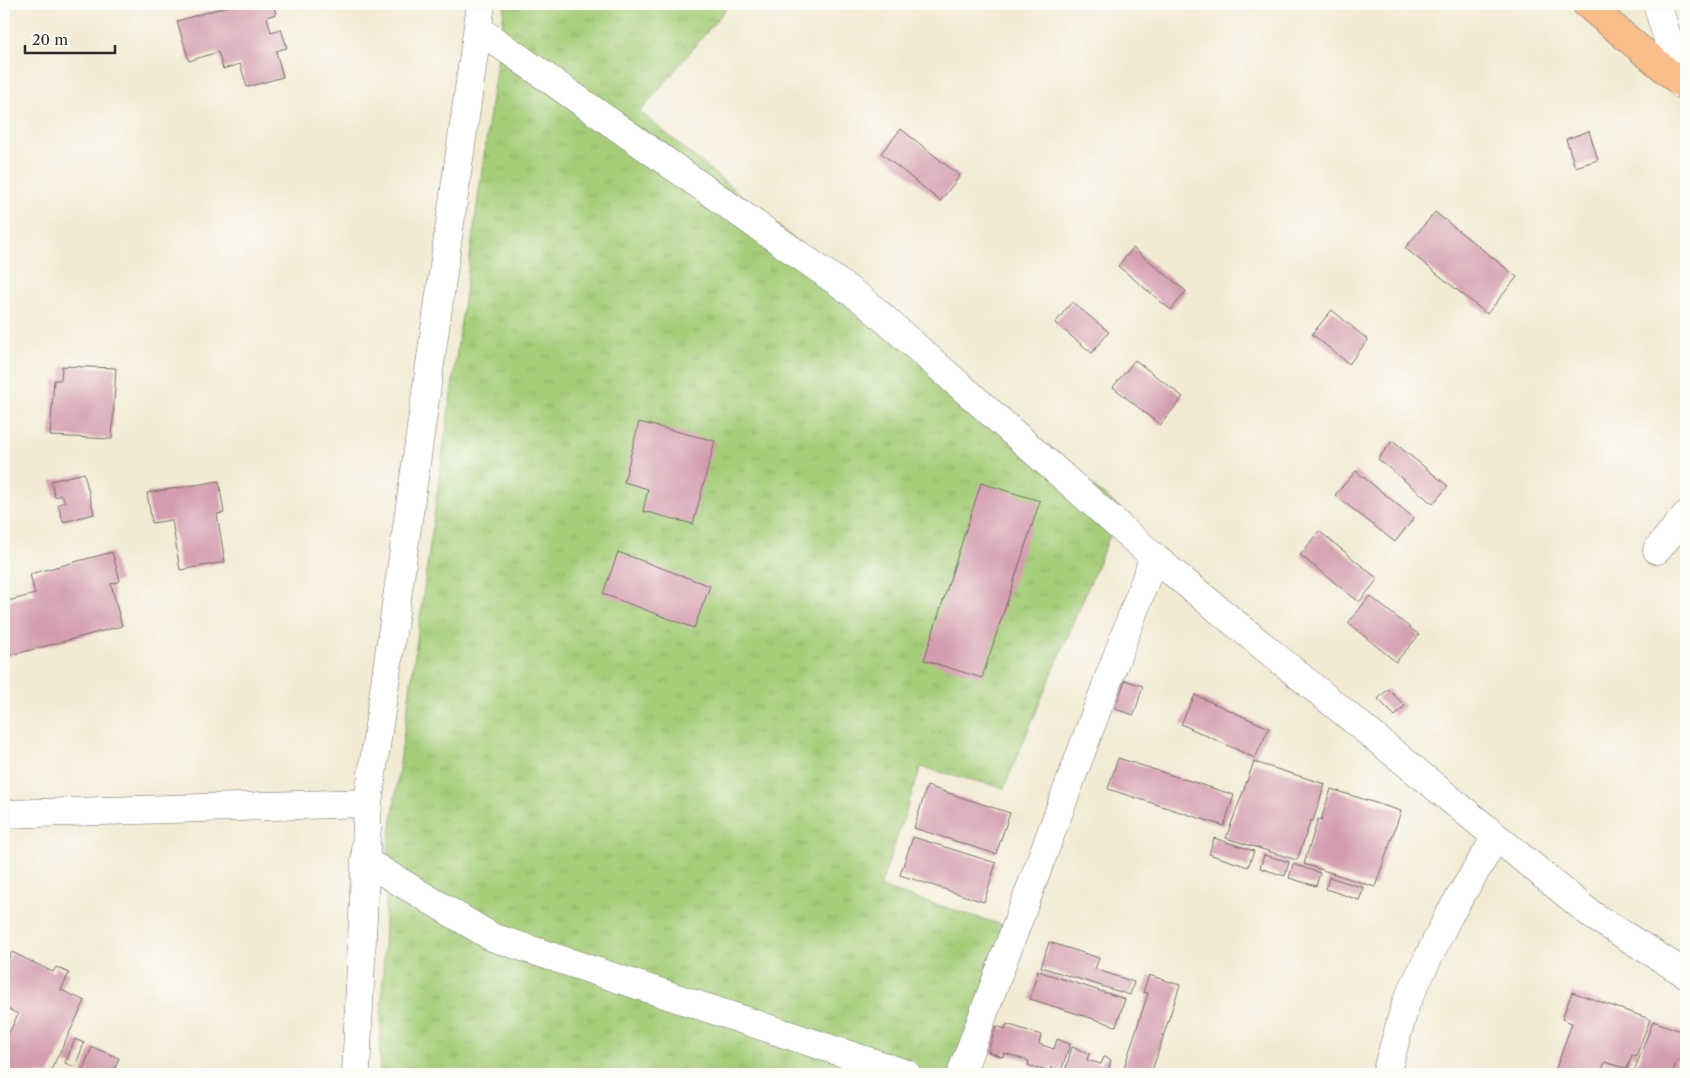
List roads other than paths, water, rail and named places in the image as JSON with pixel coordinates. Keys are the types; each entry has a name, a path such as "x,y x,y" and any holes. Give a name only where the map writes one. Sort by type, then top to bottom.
{"main road":[{"path":"1586,4 1684,86"}],"street":[{"path":"1657,4 1684,86"},
{"path":"356,1074 368,803 479,16 863,300 1154,558 1592,915 1686,974"},
{"path":"1657,550 1686,514"},
{"path":"961,1074 1154,558"},
{"path":"4,814 368,803"},
{"path":"1386,1074 1406,1003 1449,915 1496,837"},
{"path":"365,861 492,937 907,1074"}]}
